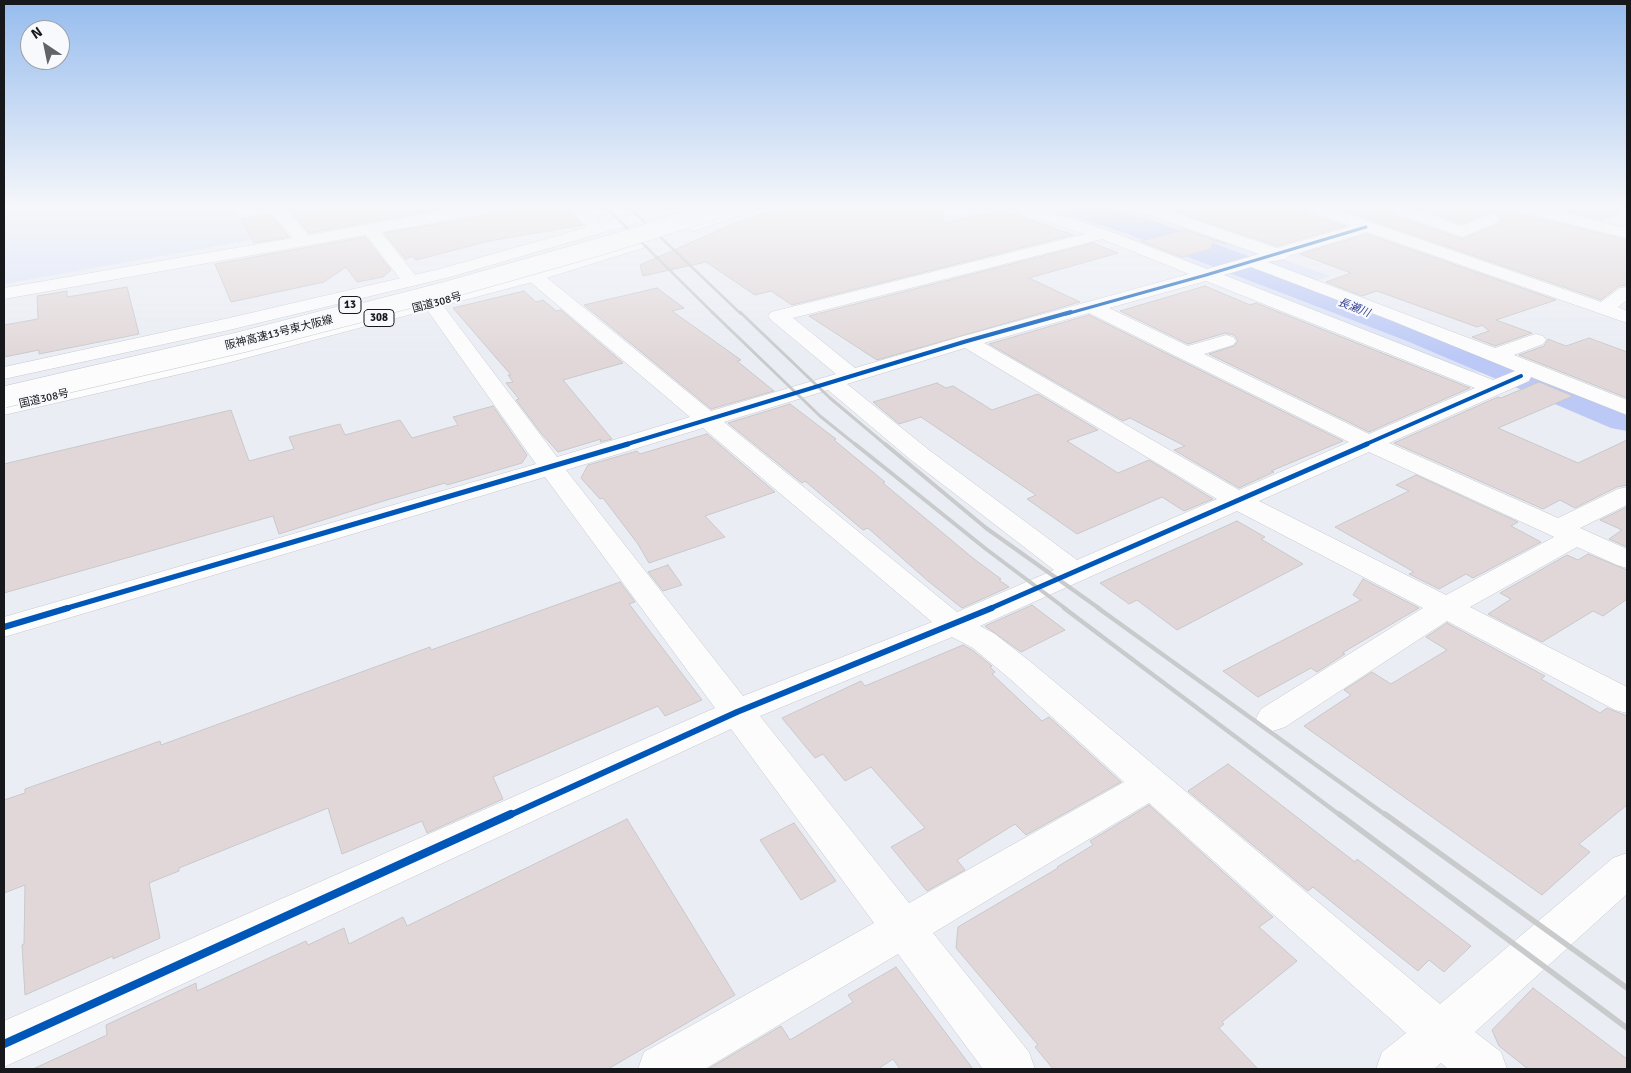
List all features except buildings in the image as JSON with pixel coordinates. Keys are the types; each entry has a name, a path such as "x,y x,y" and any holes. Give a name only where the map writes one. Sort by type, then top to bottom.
{"main road":[{"path":"4,294 207,258"},
{"path":"393,258 411,281"},
{"name":"308","path":"4,373 229,324 411,281 493,258"},
{"name":"阪神高速13号東大阪線","path":"4,384 360,302 525,258"},
{"name":"阪神高速13号東大阪線","path":"4,397 242,342 438,293 559,258"},
{"name":"国道308号","path":"4,408 220,359 432,304 534,276 588,258"},
{"path":"1008,258 778,316 920,455 1075,572"},
{"path":"1163,258 1494,388"},
{"path":"4,627 551,467 967,341 1263,258"},
{"path":"1289,258 1303,263"},
{"path":"1456,258 1627,317"},
{"path":"1244,263 1496,355 1627,408"},
{"path":"534,276 954,625 984,641 1440,1034 1484,1069"},
{"path":"1603,309 1627,292"},
{"path":"432,304 551,467 902,928 1012,1069"},
{"path":"1092,307 1367,442 1627,559"},
{"path":"1496,355 1536,340"},
{"path":"967,341 1237,500 1627,702"},
{"path":"1186,353 1226,341"},
{"path":"4,1044 737,712 954,625 1521,376"},
{"path":"1273,718 1627,495"},
{"path":"661,1069 1151,784"},
{"path":"1399,1069 1627,870"}],"shaded area":[{"path":"4,258 150,258 4,284"},
{"path":"1161,258 1280,258 1330,276 1306,284 1511,367 1489,374 1467,371"}],"waterway":[{"name":"長瀬川","path":"1222,258 1421,333 1627,418"}],"railway":[{"path":"658,258 714,314"},
{"path":"682,258 741,314"},
{"path":"712,312 820,416 856,445"},
{"path":"740,312 830,398 886,445"},
{"path":"855,444 986,549 1066,609"},
{"path":"885,444 986,528 1100,609"},
{"path":"1064,608 1341,816"},
{"path":"1098,608 1387,816"},
{"path":"1339,814 1627,1028"},
{"path":"1385,814 1627,988"}],"cycle path":[{"path":"4,627 551,467 967,341 1262,258"},
{"path":"4,1044 737,712 954,625 1521,376"}]}
